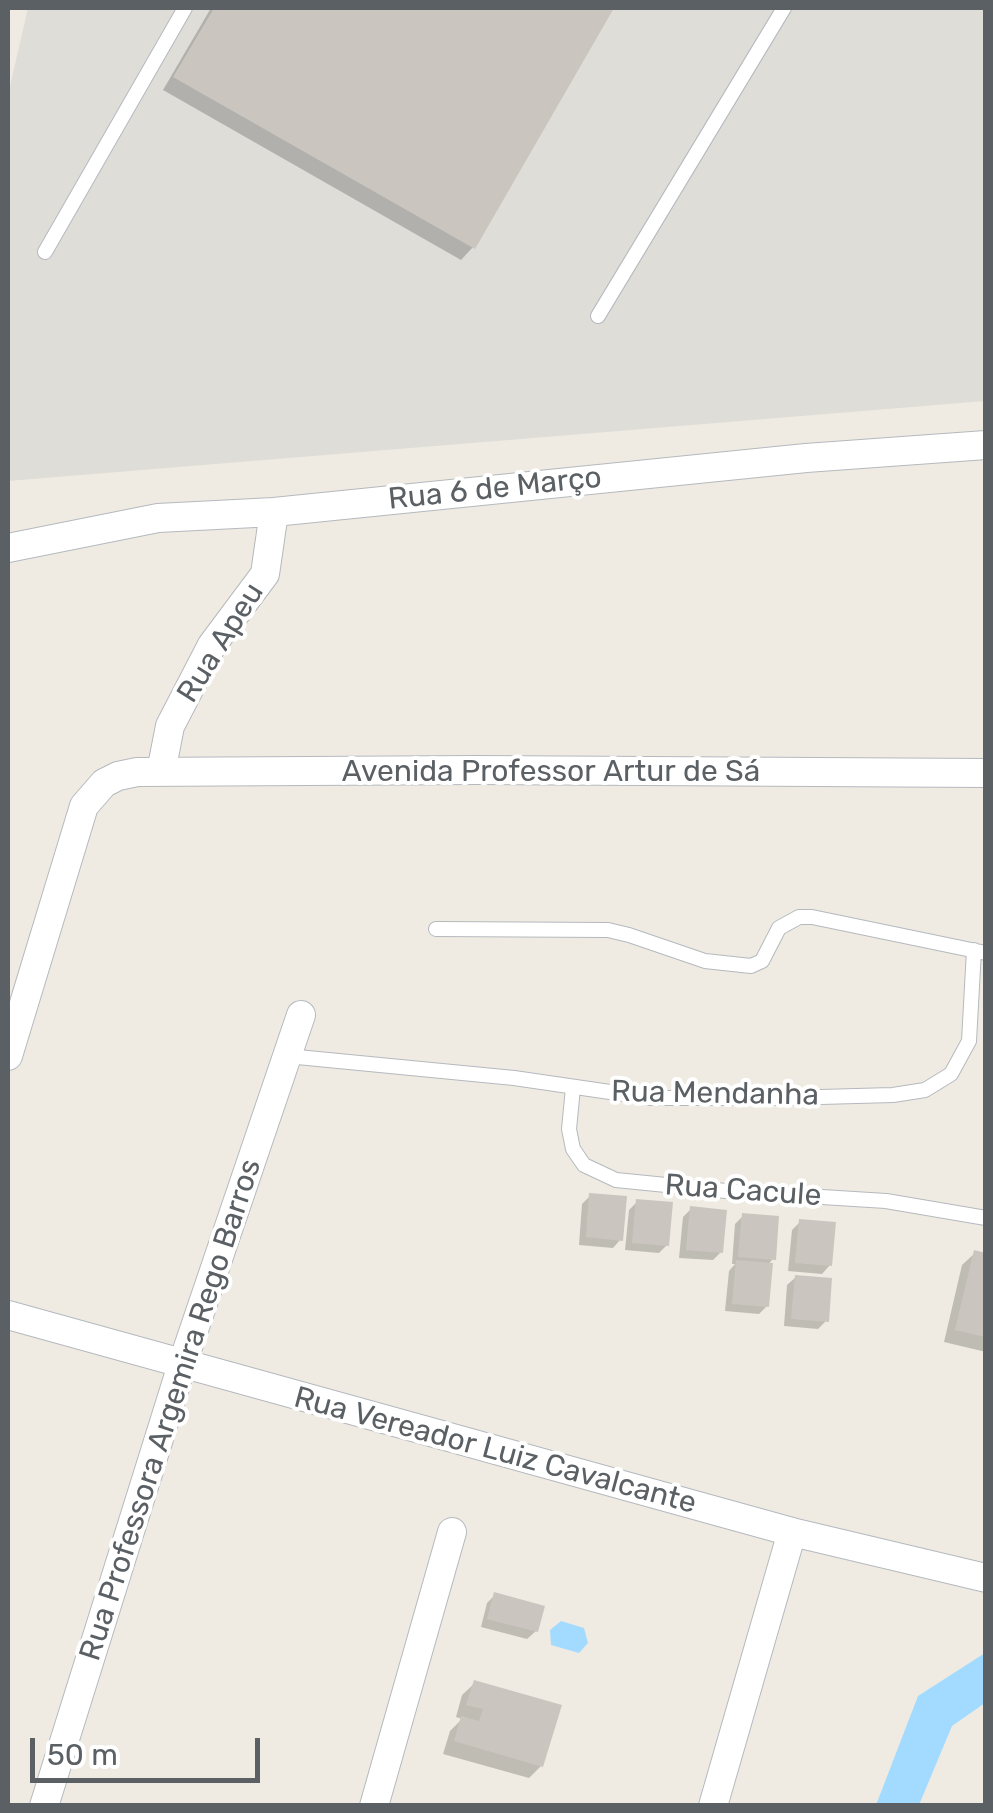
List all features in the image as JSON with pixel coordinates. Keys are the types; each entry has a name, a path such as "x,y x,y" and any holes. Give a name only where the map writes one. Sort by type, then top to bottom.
{"street":[{"name":"Rua 6 de Março","path":"8,548 158,518 274,512 768,461 986,444"},
{"name":"Rua Apeu","path":"161,772 170,726 212,645 265,574 274,512"},
{"name":"Avenida Professor Artur de Sá","path":"8,1056 84,806 104,782 118,776 161,772 986,773"},
{"name":"Rua Professora Argemira Rego Barros","path":"44,1806 182,1364 301,1015"},
{"name":"Rua Vereador Luiz Cavalcante","path":"8,1315 792,1532 986,1578"},
{"path":"374,1806 452,1532"},
{"path":"713,1806 792,1532"}],"lane":[{"path":"45,252 185,8"},
{"path":"598,316 784,8"},
{"path":"436,930 608,930 705,961 750,966 762,961 779,928 799,917 812,917 980,951"},
{"name":"Rua Mendanha","path":"288,1056 651,1098 893,1095 925,1090 951,1074 969,1041 980,951"},
{"name":"Rua Cacule","path":"573,1088 569,1129 573,1149 584,1165 616,1180 886,1201 986,1218"}],"shaded area":[{"path":"28,8 985,8 985,401 8,481 8,95"}],"water":[{"path":"561,1621 584,1628 588,1643 579,1653 551,1645 550,1630"},
{"path":"985,1653 985,1703 952,1726 919,1805 876,1805 918,1696"}],"building":[{"path":"214,8 614,8 475,249 173,77"},
{"path":"589,1193 627,1196 623,1241 586,1237"},
{"path":"636,1199 673,1202 669,1246 632,1243"},
{"path":"690,1206 727,1210 723,1253 686,1250"},
{"path":"742,1213 779,1216 776,1260 738,1257"},
{"path":"799,1219 836,1222 832,1266 795,1263"},
{"path":"974,1250 986,1253 986,1337 955,1330"},
{"path":"736,1260 773,1263 769,1307 732,1304"},
{"path":"795,1275 832,1278 829,1322 791,1319"},
{"path":"494,1592 545,1606 538,1632 487,1619"},
{"path":"474,1680 562,1705 543,1767 454,1741 461,1716 479,1721 483,1709 466,1705"}]}
